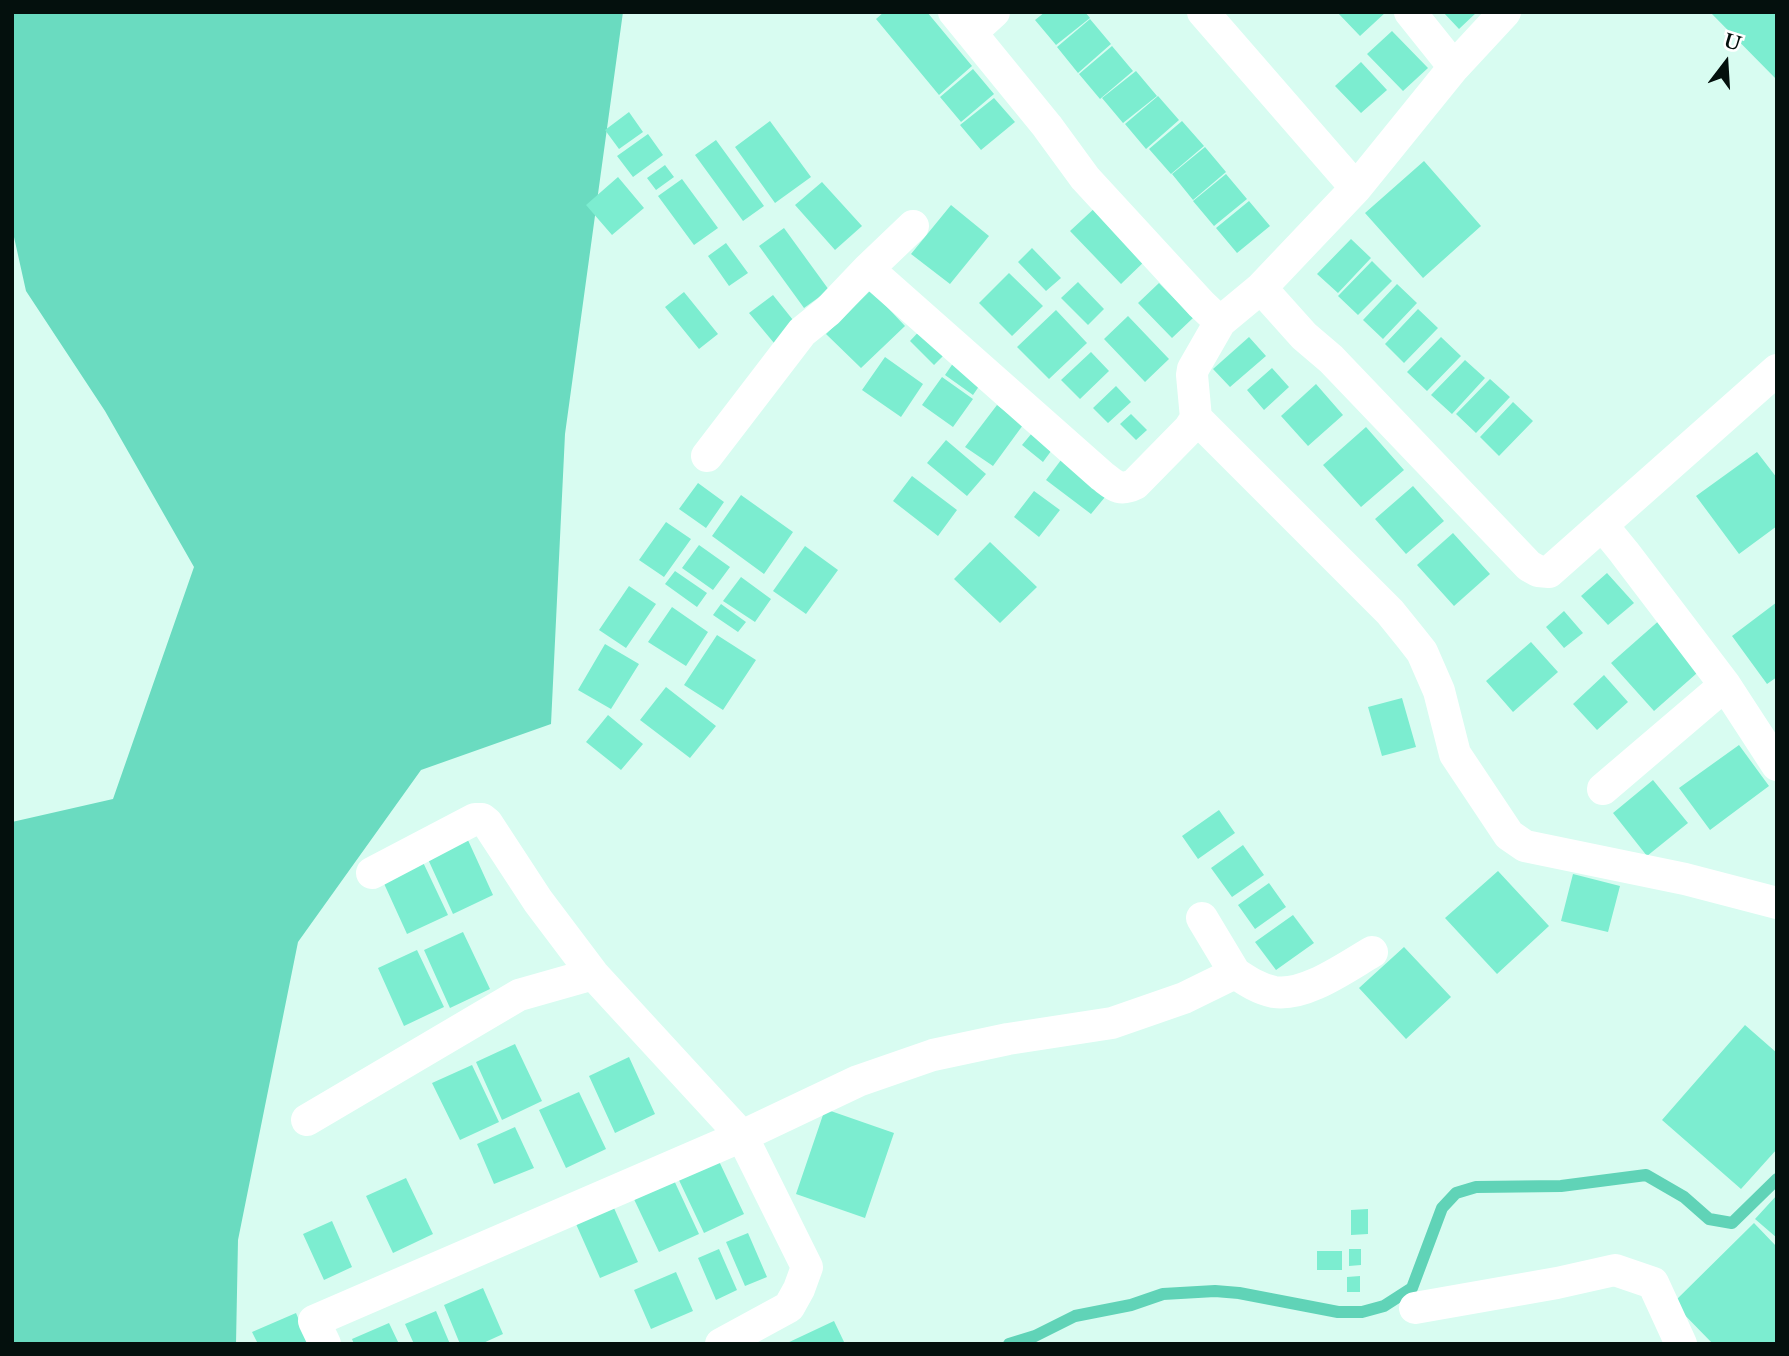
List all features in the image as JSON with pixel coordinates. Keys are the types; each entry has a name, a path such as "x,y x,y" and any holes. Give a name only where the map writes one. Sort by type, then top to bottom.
{"street":[{"path":"994,12 962,23 1047,126 1085,178 1220,322"},
{"path":"1203,12 1356,188"},
{"path":"1410,12 1454,67"},
{"path":"868,269 1115,486 1126,489 1135,484 1189,429 1196,418 1193,369 1220,322 1261,288 1356,188 1454,67 1505,12"},
{"path":"706,456 802,332 828,311 914,226"},
{"path":"1261,288 1304,336 1331,359 1529,566 1549,572 1774,378"},
{"path":"1196,418 1390,611 1416,645 1439,691 1455,754 1509,835 1525,846 1685,879 1777,903"},
{"path":"1602,525 1725,685 1777,765"},
{"path":"1603,789 1725,685"},
{"path":"372,873 475,818 482,819 538,901 593,974 742,1136 807,1267 789,1307 720,1344"},
{"path":"1202,918 1234,972 1255,986 1276,992 1290,992 1317,983 1372,953"},
{"path":"325,1344 314,1321 742,1136 858,1081 933,1055 1008,1039 1112,1023 1184,998 1234,972"},
{"path":"307,1120 519,995 593,974"},
{"path":"1415,1308 1615,1270 1653,1283 1681,1344"}],"green space":[{"path":"12,12 623,12 565,434 551,724 421,770 298,942 238,1240 236,1344 12,1344 12,822 113,799 194,567 105,411 26,291 12,228"}],"building":[{"path":"884,12 927,12 972,66 939,95 876,19"},
{"path":"1045,12 1085,12 1090,18 1056,45 1035,20"},
{"path":"1337,12 1386,12 1360,36"},
{"path":"1443,12 1477,12 1459,29"},
{"path":"1710,12 1777,12 1777,80"},
{"path":"1090,19 1111,44 1078,73 1057,47"},
{"path":"1392,31 1428,68 1403,91 1367,54"},
{"path":"1112,46 1133,71 1100,99 1079,74"},
{"path":"1361,62 1387,90 1361,113 1335,86"},
{"path":"973,69 994,94 961,122 940,97"},
{"path":"1136,71 1157,96 1123,123 1102,98"},
{"path":"1158,96 1179,120 1146,149 1125,124"},
{"path":"994,98 1015,122 981,150 960,125"},
{"path":"629,112 643,132 619,149 605,130"},
{"path":"770,121 811,177 775,203 735,147"},
{"path":"1182,121 1204,146 1171,174 1149,149"},
{"path":"648,134 663,155 633,177 617,156"},
{"path":"716,140 764,206 743,221 695,155"},
{"path":"1205,147 1226,172 1193,200 1172,174"},
{"path":"1424,161 1481,226 1423,278 1365,213"},
{"path":"665,165 674,177 656,190 647,178"},
{"path":"1226,174 1247,199 1214,226 1193,201"},
{"path":"618,177 644,208 612,235 586,205"},
{"path":"682,179 718,228 694,245 658,196"},
{"path":"822,182 862,226 835,250 795,205"},
{"path":"1249,201 1270,226 1237,253 1216,228"},
{"path":"951,205 989,236 950,284 911,254"},
{"path":"1097,206 1148,258 1121,284 1070,231"},
{"path":"784,228 829,290 804,308 759,246"},
{"path":"1351,239 1371,258 1338,293 1317,274"},
{"path":"726,243 748,273 729,286 708,256"},
{"path":"1032,248 1061,278 1046,291 1018,262"},
{"path":"1372,261 1392,281 1358,315 1338,296"},
{"path":"1009,273 1043,306 1012,336 979,303"},
{"path":"1078,282 1104,309 1088,325 1061,298"},
{"path":"1159,283 1193,318 1172,338 1138,303"},
{"path":"1397,284 1417,303 1383,339 1363,320"},
{"path":"871,290 905,326 861,368 826,334"},
{"path":"684,292 718,334 699,349 665,307"},
{"path":"773,295 797,325 774,343 749,313"},
{"path":"1418,309 1438,328 1404,363 1385,344"},
{"path":"1056,310 1087,343 1049,379 1017,347"},
{"path":"1128,316 1169,359 1145,382 1104,339"},
{"path":"924,326 948,351 934,365 910,341"},
{"path":"1249,337 1266,356 1230,387 1213,369"},
{"path":"1441,337 1461,356 1427,391 1407,372"},
{"path":"1091,352 1109,371 1080,399 1061,380"},
{"path":"958,356 986,376 973,395 945,375"},
{"path":"885,357 923,384 901,417 862,390"},
{"path":"1465,360 1485,378 1452,414 1431,395"},
{"path":"1272,368 1289,387 1264,410 1247,390"},
{"path":"942,377 973,399 953,427 922,405"},
{"path":"1490,379 1510,397 1476,433 1456,414"},
{"path":"1316,384 1343,415 1308,446 1281,416"},
{"path":"1116,386 1131,402 1108,423 1093,408"},
{"path":"1513,402 1533,421 1499,456 1480,437"},
{"path":"997,405 1023,425 993,466 965,447"},
{"path":"1131,414 1147,430 1136,440 1120,424"},
{"path":"1037,427 1057,443 1043,462 1022,445"},
{"path":"1366,427 1404,470 1361,507 1323,465"},
{"path":"946,440 986,474 967,496 927,463"},
{"path":"1757,452 1777,478 1777,526 1739,554 1696,496"},
{"path":"1064,456 1110,491 1091,514 1046,480"},
{"path":"912,476 957,510 938,536 893,501"},
{"path":"698,483 724,502 706,528 679,509"},
{"path":"1413,486 1444,521 1406,554 1375,519"},
{"path":"1034,491 1060,510 1039,537 1014,517"},
{"path":"741,495 793,532 764,574 712,536"},
{"path":"666,522 691,539 664,577 639,560"},
{"path":"1453,533 1490,574 1454,606 1417,565"},
{"path":"990,542 1037,587 1000,623 954,579"},
{"path":"699,545 730,567 713,590 682,568"},
{"path":"805,546 838,570 806,614 773,591"},
{"path":"675,571 707,593 697,607 665,584"},
{"path":"1607,573 1634,603 1608,625 1581,596"},
{"path":"741,577 771,599 755,622 723,601"},
{"path":"629,586 656,604 626,648 599,630"},
{"path":"1777,602 1777,677 1767,684 1732,636"},
{"path":"721,604 746,622 738,632 713,615"},
{"path":"672,607 708,632 686,666 648,642"},
{"path":"1564,611 1583,633 1564,648 1546,627"},
{"path":"1662,618 1705,666 1654,711 1611,663"},
{"path":"717,635 756,660 723,710 684,685"},
{"path":"1531,642 1558,672 1513,712 1486,681"},
{"path":"605,644 639,664 611,709 578,690"},
{"path":"1604,675 1628,702 1597,730 1573,704"},
{"path":"666,687 716,726 690,758 640,720"},
{"path":"1402,698 1416,747 1382,756 1368,707"},
{"path":"608,715 643,744 621,770 586,742"},
{"path":"1739,745 1769,786 1710,830 1679,788"},
{"path":"1653,780 1688,823 1647,856 1613,813"},
{"path":"1219,810 1235,833 1198,859 1182,836"},
{"path":"467,838 493,895 453,914 427,857"},
{"path":"1243,845 1264,875 1232,897 1211,868"},
{"path":"421,858 448,915 407,934 381,877"},
{"path":"1498,871 1549,926 1497,974 1445,918"},
{"path":"1573,874 1620,886 1608,932 1561,921"},
{"path":"1269,883 1286,907 1255,929 1238,905"},
{"path":"1293,915 1314,943 1276,970 1255,942"},
{"path":"463,932 490,989 450,1008 424,950"},
{"path":"1404,947 1451,997 1406,1039 1359,988"},
{"path":"417,950 444,1007 404,1026 378,968"},
{"path":"1745,1025 1777,1053 1777,1149 1741,1189 1662,1120"},
{"path":"515,1044 542,1101 502,1120 476,1062"},
{"path":"629,1057 655,1114 615,1133 589,1076"},
{"path":"472,1065 499,1122 460,1140 432,1083"},
{"path":"579,1092 606,1149 566,1168 539,1110"},
{"path":"825,1109 894,1133 865,1218 796,1194"},
{"path":"515,1127 534,1168 494,1184 477,1144"},
{"path":"717,1157 744,1214 704,1233 677,1176"},
{"path":"672,1176 699,1234 659,1252 632,1195"},
{"path":"406,1178 433,1234 393,1253 366,1196"},
{"path":"1777,1195 1777,1238 1755,1219"},
{"path":"614,1208 638,1262 600,1278 576,1224"},
{"path":"1368,1209 1368,1234 1351,1235 1351,1210"},
{"path":"332,1221 352,1267 324,1280 303,1234"},
{"path":"1754,1223 1777,1247 1777,1343 1713,1344 1673,1303"},
{"path":"748,1233 767,1277 745,1286 726,1242"},
{"path":"719,1249 737,1290 716,1300 698,1258"},
{"path":"1349,1249 1361,1249 1361,1265 1349,1266"},
{"path":"1317,1251 1342,1251 1342,1270 1317,1270"},
{"path":"676,1272 693,1311 651,1329 634,1290"},
{"path":"1360,1276 1360,1292 1347,1292 1347,1277"},
{"path":"483,1288 503,1334 481,1344 460,1344 444,1305"},
{"path":"436,1311 450,1344 414,1344 405,1324"},
{"path":"296,1313 309,1344 258,1344 252,1332"},
{"path":"834,1321 845,1344 785,1344"},
{"path":"389,1323 399,1344 354,1344 352,1339"}],"waterway":[{"path":"1009,1344 1035,1336 1075,1316 1131,1305 1163,1294 1215,1291 1239,1293 1338,1312 1362,1312 1384,1306 1412,1288 1442,1208 1456,1193 1476,1187 1561,1186 1646,1175 1684,1197 1709,1219 1732,1223 1777,1179"}]}
